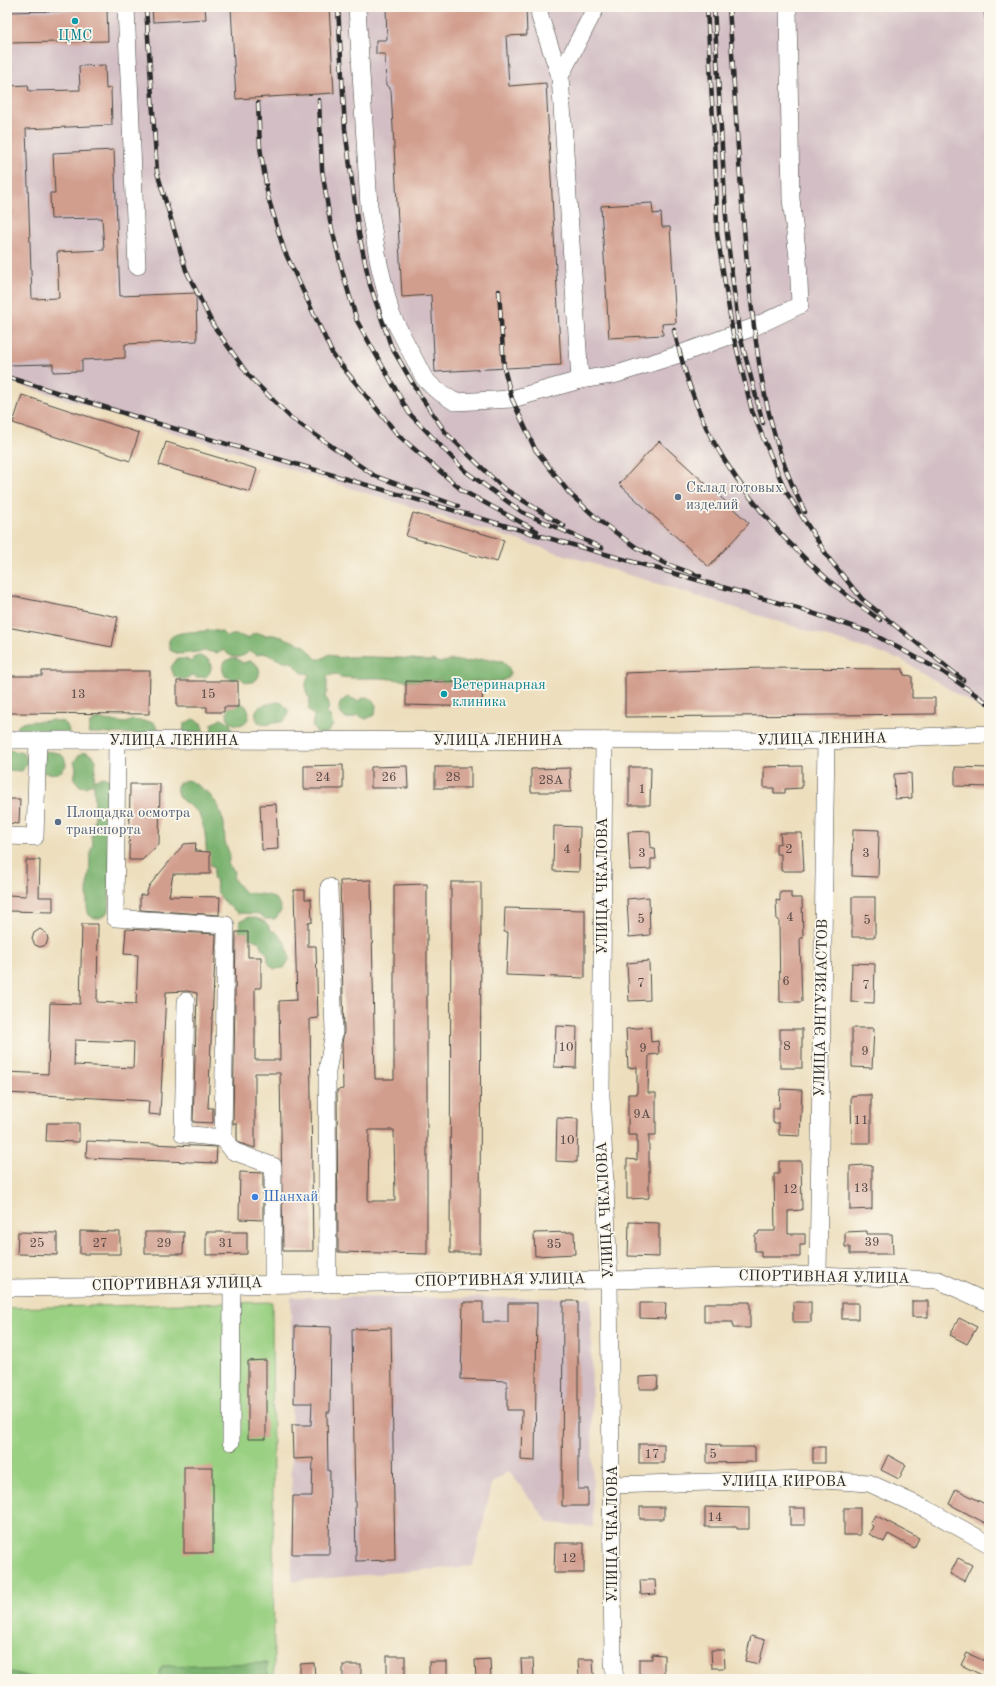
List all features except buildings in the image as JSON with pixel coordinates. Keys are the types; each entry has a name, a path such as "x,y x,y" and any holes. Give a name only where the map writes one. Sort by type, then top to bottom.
{"street":[{"path":"126,7 137,266"},
{"path":"357,7 368,206 391,314 424,378 435,389 455,402 512,399 580,380 617,374 680,354 754,327 800,304 798,258 791,199 788,7"},
{"path":"539,7 540,17 560,76 580,380"},
{"path":"560,76 596,7"},
{"name":"УЛИЦА ЛЕНИНА","path":"7,740 826,741 989,734"},
{"path":"7,836 35,837 38,740"},
{"path":"117,741 115,918 226,925 223,1138 233,1151 272,1166 272,1284"},
{"name":"УЛИЦА ЧКАЛОВА","path":"604,741 601,1095 610,1280 613,1662 615,1679"},
{"name":"УЛИЦА ЭНТУЗИАСТОВ","path":"818,1275 826,741"},
{"path":"328,1284 327,1072 334,1032 329,887"},
{"path":"186,1001 183,1134 223,1138"},
{"name":"СПОРТИВНАЯ УЛИЦА","path":"7,1288 610,1280 818,1275 938,1280 989,1303"},
{"path":"231,1442 232,1284"},
{"name":"УЛИЦА КИРОВА","path":"612,1485 806,1479 869,1483 928,1510 989,1544"}],"shaded area":[{"path":"7,7 989,7 989,714 902,660 7,381"},
{"path":"291,1297 591,1298 593,1527 549,1523 509,1471 492,1483 473,1566 292,1581"}],"green space":[{"path":"210,630 222,632 227,637 238,635 248,639 256,633 265,636 279,636 304,645 316,659 321,659 330,654 338,658 397,658 427,661 432,660 440,663 452,660 465,662 482,659 503,661 509,668 510,673 508,678 499,682 476,681 461,683 446,683 439,680 422,682 380,678 353,678 340,677 336,674 327,676 327,693 325,697 329,705 326,713 330,716 333,725 327,733 318,734 312,726 314,716 308,709 310,699 306,687 309,675 308,673 302,673 291,662 284,662 264,653 258,655 249,651 240,657 236,657 230,655 224,650 218,653 206,651 180,654 171,651 169,643 170,638 175,635"},
{"path":"200,656 209,660 211,665 211,669 206,677 196,677 192,674 183,680 174,676 171,667 177,659 186,659 191,662 195,657"},
{"path":"233,658 243,663 249,661 255,663 260,672 258,678 253,681 246,682 240,677 234,680 225,676 223,673 223,664 227,660"},
{"path":"349,697 358,701 365,697 370,698 376,705 375,715 366,719 357,715 352,718 343,716 340,713 340,704 343,700"},
{"path":"277,702 282,703 288,710 288,717 280,722 268,724 258,722 256,716 257,709 260,706"},
{"path":"238,703 246,706 249,714 246,722 238,725 230,722 227,714 230,706"},
{"path":"98,719 126,723 132,720 153,722 159,730 159,734 88,733 90,723"},
{"path":"193,719 201,723 204,732 183,733 184,724"},
{"path":"221,719 230,723 232,732 211,733 212,724"},
{"path":"52,720 63,722 67,725 70,734 15,736 16,729 23,723"},
{"path":"7,749 23,753 25,755 27,763 22,771 7,770"},
{"path":"45,751 62,755 66,765 64,769 59,773 52,774 41,772"},
{"path":"85,752 93,756 96,760 94,781 103,777 112,781 109,909 105,915 100,918 95,918 89,915 87,904 90,853 93,845 91,838 95,815 94,783 85,787 80,786 74,779 76,769 74,761 80,754"},
{"path":"186,780 191,781 208,793 218,805 224,823 225,842 230,855 228,864 234,871 233,878 244,892 267,895 276,900 281,911 275,919 265,919 260,914 238,913 220,896 216,887 217,883 213,877 214,868 207,857 205,833 200,816 180,798 178,794 178,784"},
{"path":"249,917 265,922 270,930 282,938 289,955 289,960 284,968 274,969 269,963 268,955 262,948 260,942 241,935 239,931 240,921"},
{"path":"272,1302 274,1679 7,1679 7,1308"},
{"path":"267,1663 267,1670 270,1679 158,1679 162,1666"},
{"path":"7,1671 38,1679 7,1679"}],"railway":[{"path":"146,7 157,172 186,270 213,325 249,376 291,418 375,476 458,506"},
{"path":"338,7 345,129 359,234 370,285 391,346 419,394 446,433 503,488 564,526"},
{"path":"707,7 716,176 717,233 733,334 752,411 785,490 830,560 862,599 963,680"},
{"path":"714,7 727,234 739,332 763,423"},
{"path":"729,7 745,239 759,364 772,425 781,455 805,512"},
{"path":"985,7 989,30"},
{"path":"319,100 322,169 330,221 343,274 357,321 409,413 465,471 522,512 602,548"},
{"path":"258,103 260,147 268,197 284,250 333,355 398,435 463,491 537,531"},
{"path":"499,291 504,368 512,399 535,449 570,494 601,522 636,547 664,563 700,576"},
{"path":"674,330 681,358 700,413 712,439 728,466 765,516 786,539 831,582 880,620"},
{"path":"7,377 169,427 534,534 797,608 869,632 943,672 989,704"}],"place":[{"name":"ЦМС","path":"75,21"},
{"name":"Склад готовых изделий","path":"678,497"},
{"name":"Ветеринарная клиника","path":"444,694"},
{"name":"Площадка осмотра транспорта","path":"58,822"},
{"name":"Шанхай","path":"255,1197"}]}
